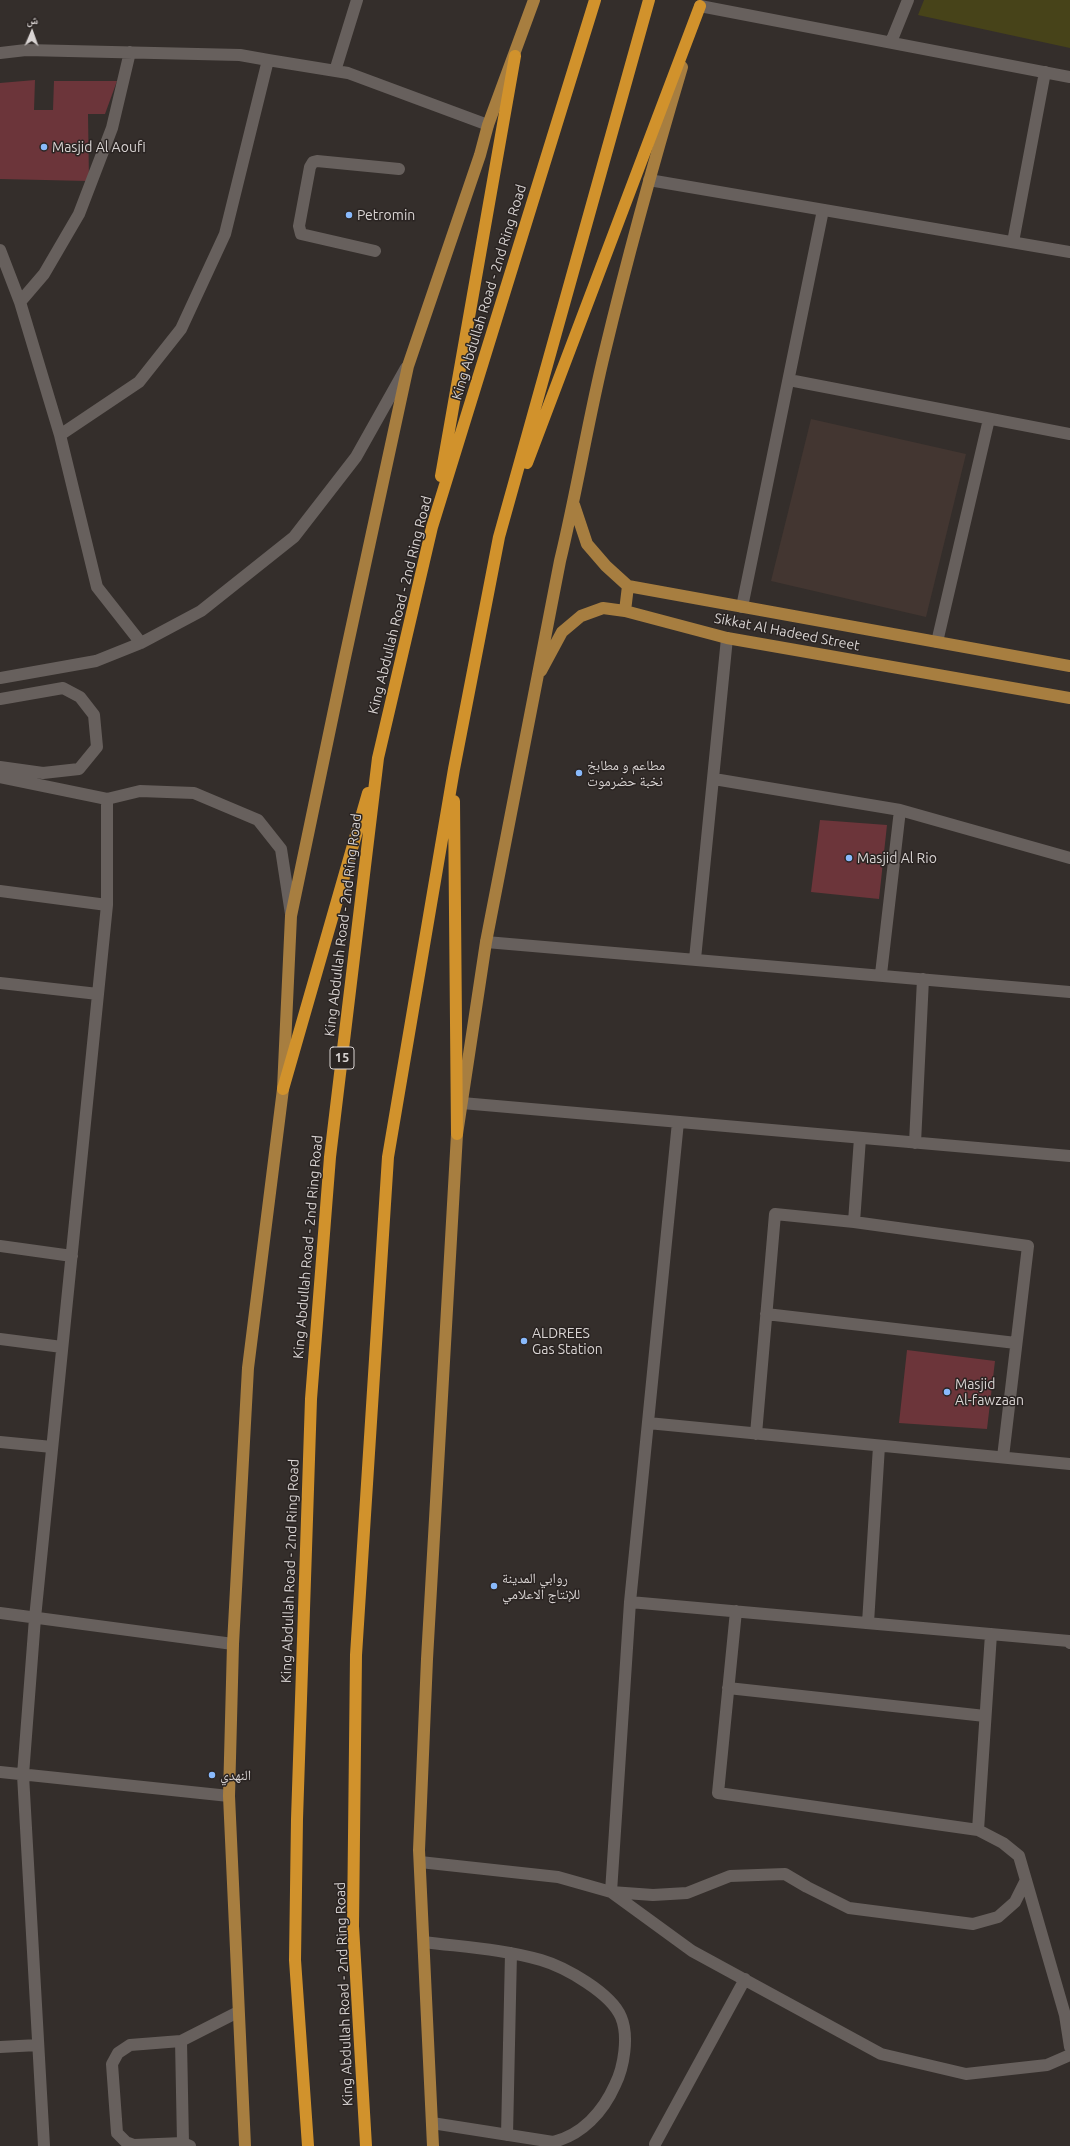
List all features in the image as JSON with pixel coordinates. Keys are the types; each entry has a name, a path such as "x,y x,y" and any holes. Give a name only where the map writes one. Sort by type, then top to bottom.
{"highway":[{"name":"King Abdullah Road - 2nd Ring Road","path":"308,2146 295,1960 297,1819 311,1399 330,1157 378,758 432,527 595,0"},
{"name":"King Abdullah Road - 2nd Ring Road","path":"366,2146 353,1910 356,1655 372,1384 388,1157 454,769 499,537 649,0"},
{"path":"499,537 701,3"},
{"path":"432,527 515,56"},
{"path":"283,1089 378,758"},
{"path":"454,769 457,1134"}],"main road":[{"path":"244,2146 229,1796 233,1644 248,1368 283,1089 292,916 344,662 408,366 480,155 488,125 515,56 534,0"},
{"path":"433,2146 420,1862 427,1659 457,1134 486,942 535,682 560,561 574,505 605,352 649,180 701,3"},
{"path":"574,505 587,544 606,566 628,586 625,611"},
{"name":"Sikkat Al Hadeed Street","path":"628,586 1070,666"},
{"name":"Sikkat Al Hadeed Street","path":"535,682 562,632 581,616 603,608 625,611 727,638 1070,698"}],"street":[{"path":"335,71 357,0"},
{"path":"891,42 908,0"},
{"path":"701,3 1070,77"},
{"path":"0,53 26,50 240,55 348,73 488,125"},
{"path":"20,302 44,274 79,214 112,128 130,52"},
{"path":"60,435 139,382 181,329 225,234 268,60"},
{"path":"1013,242 1045,72"},
{"path":"375,251 301,234 299,226 310,167 313,162 317,161 399,169"},
{"path":"649,180 1070,252"},
{"path":"742,607 823,210"},
{"path":"0,250 20,302 60,435 97,587 141,643"},
{"path":"0,678 96,661 141,643 201,611 294,537 356,456 408,366"},
{"path":"789,380 1070,434"},
{"path":"936,642 989,419"},
{"path":"695,959 727,638"},
{"path":"0,699 63,688 80,697 94,715 97,747 79,769 43,773 0,767"},
{"path":"0,777 107,799 140,791 194,793 258,820 280,849 292,916"},
{"path":"714,779 900,810 1070,858"},
{"path":"44,2146 23,1774 35,1618 107,905 107,799"},
{"path":"881,974 900,810"},
{"path":"0,891 107,905"},
{"path":"486,942 881,974 1070,992"},
{"path":"915,1143 923,979"},
{"path":"0,983 98,994"},
{"path":"462,1103 1070,1156"},
{"path":"611,1892 630,1602 678,1122"},
{"path":"854,1222 860,1138"},
{"path":"756,1434 775,1214 854,1222 1028,1246 1002,1458"},
{"path":"0,1246 72,1256"},
{"path":"766,1314 1016,1343"},
{"path":"0,1339 62,1347"},
{"path":"648,1423 1070,1464"},
{"path":"0,1442 52,1447"},
{"path":"868,1623 879,1446"},
{"path":"630,1602 1069,1641 1070,1643"},
{"path":"736,1611 718,1793 978,1830 1003,1843 1019,1856 1067,2014 1070,2047"},
{"path":"0,1613 233,1644"},
{"path":"978,1830 991,1634"},
{"path":"728,1688 985,1716"},
{"path":"0,1772 229,1796"},
{"path":"420,1862 558,1876 611,1892 653,1895 687,1893 730,1876 785,1874 849,1908 973,1924 998,1917 1015,1902 1026,1880"},
{"path":"611,1892 692,1951 881,2054 966,2074 1048,2065 1070,2055"},
{"path":"424,1942 511,1953 542,1961 582,1979 610,2001 621,2017 625,2037 621,2072 609,2099 589,2123 568,2138 553,2142 432,2123"},
{"path":"507,2135 511,1953"},
{"path":"655,2144 744,1979"},
{"path":"181,2041 187,2144 134,2145 126,2142 117,2133 112,2064 118,2053 130,2045 181,2041 238,2012"},
{"path":"0,2047 38,2045"}],"shaded area":[{"path":"924,0 1070,0 1070,48 918,15"},
{"path":"811,419 966,454 926,617 771,581"}],"building":[{"name":"Masjid Al Aoufi","path":"35,80 34,110 53,110 54,81 117,81 105,114 88,114 89,181 0,179 0,83"},
{"name":"Masjid Al Rio","path":"820,820 887,825 879,899 811,892"},
{"name":"Masjid Al-fawzaan","path":"907,1350 995,1361 987,1429 899,1423"}],"place":[{"name":"Masjid Al Aoufi","path":"44,147"},
{"name":"Petromin","path":"349,215"},
{"name":"مطاعم و مطابخ نخبة حضرموت","path":"579,773"},
{"name":"Masjid Al Rio","path":"849,858"},
{"name":"ALDREES Gas Station","path":"524,1341"},
{"name":"Masjid Al-fawzaan","path":"947,1392"},
{"name":"روابي المدينة للإنتاج الاعلامي","path":"494,1586"},
{"name":"النهدي","path":"212,1775"}]}
